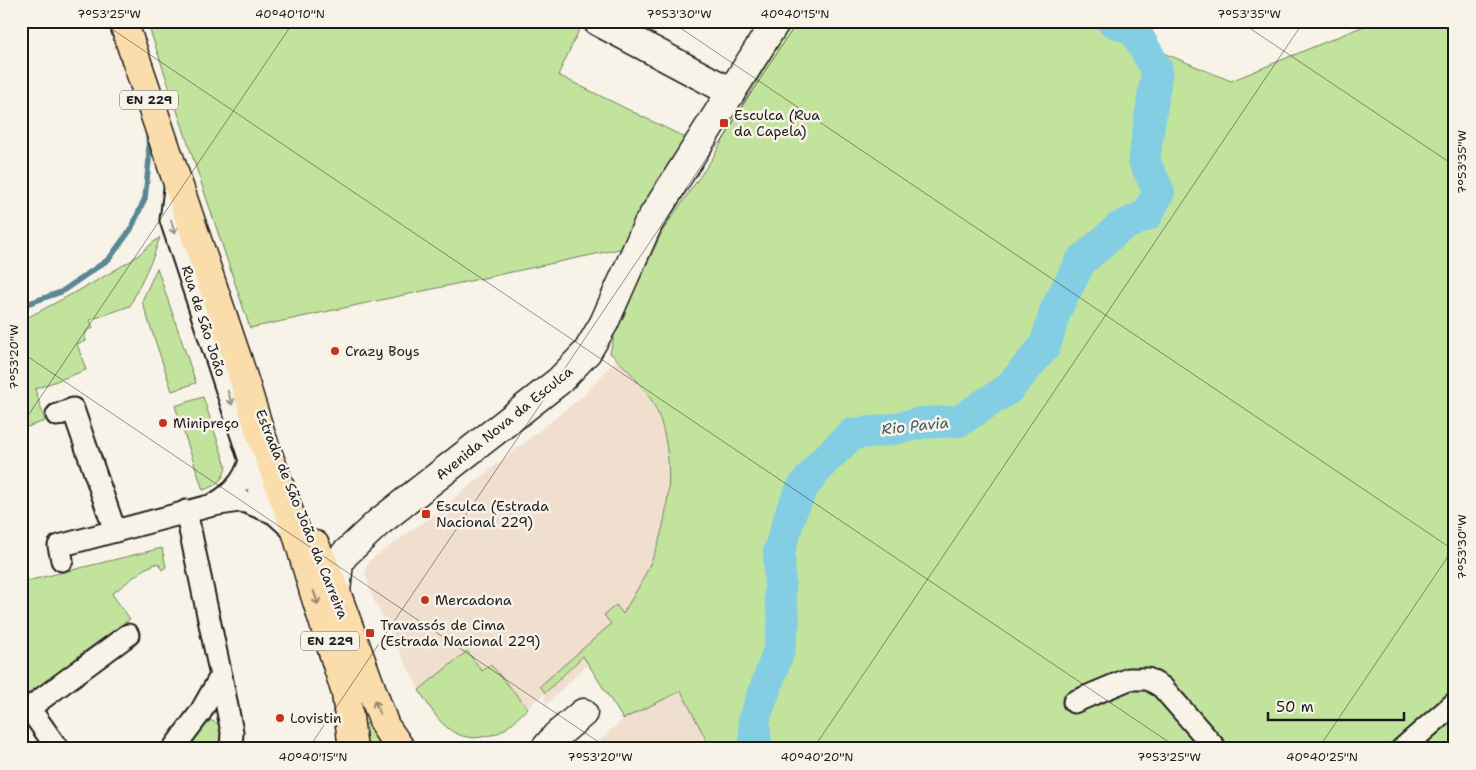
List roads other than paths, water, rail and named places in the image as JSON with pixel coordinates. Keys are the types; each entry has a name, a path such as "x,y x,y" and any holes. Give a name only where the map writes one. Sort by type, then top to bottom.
{"main road":[{"name":"Estrada de São João da Carreira","path":"123,21 238,361 266,424 303,532 314,592 346,693 353,749"},
{"name":"Estrada de São João da Carreira","path":"303,532 336,592 385,726 401,749"}],"street":[{"path":"597,21 731,92"},
{"name":"Avenida Nova da Esculca","path":"336,592 339,562 345,554 378,523 559,381 581,360 604,323 648,224 776,21"},
{"name":"Rua de São João","path":"176,179 171,220 261,494 274,513"},
{"path":"57,415 73,409 115,531"},
{"name":"Rua de São João","path":"213,505 238,486 247,472 250,461"},
{"name":"Rua de São João","path":"62,560 59,546 186,511 239,501 274,513 303,532"},
{"path":"186,511 232,732 231,749"},
{"name":"Avenida Nova da Esculca","path":"303,532 314,539 323,541 338,540 378,523"},
{"path":"58,749 25,711 128,635"},
{"path":"173,749 200,712 221,676"},
{"path":"1074,702 1129,680 1148,680 1162,687 1216,749"},
{"path":"1402,749 1455,703"},
{"path":"531,749 550,743 583,713"}],"waterway":[{"name":"Rio Pavia","path":"756,749 754,720 779,650 784,620 780,596 779,552 791,512 802,488 823,462 852,434 883,431 921,423 959,421 1008,389 1045,346 1056,309 1081,261 1120,227 1147,215 1159,192 1144,161 1157,70 1134,30 1112,21"},
{"name":"Rio Pavia","path":"21,306 61,292 109,259 131,229 145,198 149,160 148,134"}],"place":[{"name":"Esculca (Rua da Capela)","path":"724,123"},
{"name":"Crazy Boys","path":"335,351"},
{"name":"Minipreço","path":"163,423"},
{"name":"Esculca (Estrada Nacional 229)","path":"426,514"},
{"name":"Mercadona","path":"425,600"},
{"name":"Travassós de Cima (Estrada Nacional 229)","path":"370,633"},
{"name":"Lovistin","path":"280,718"}]}
